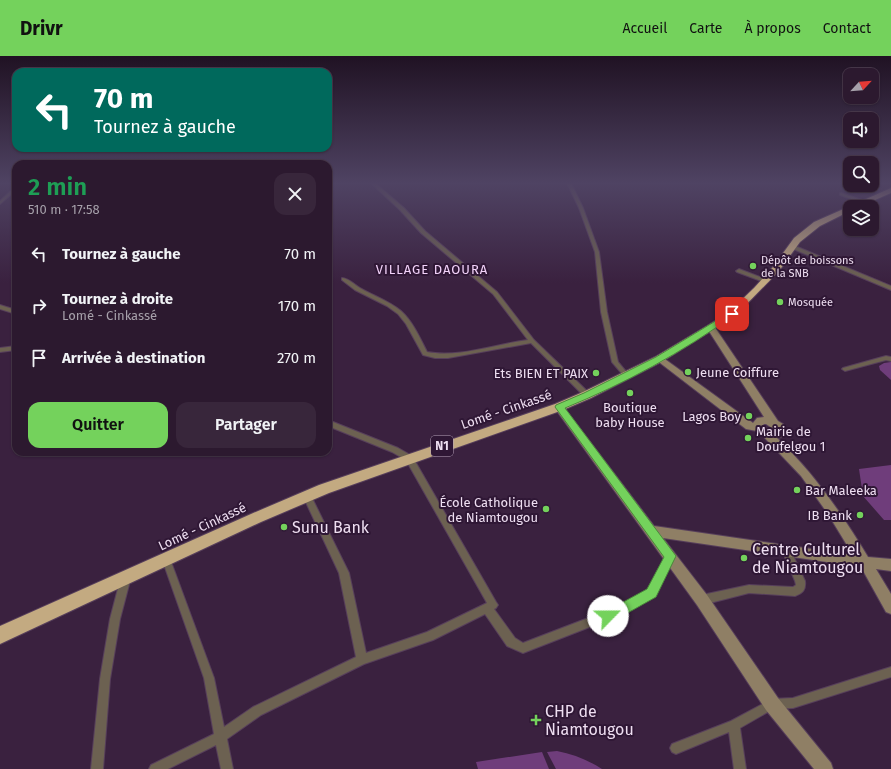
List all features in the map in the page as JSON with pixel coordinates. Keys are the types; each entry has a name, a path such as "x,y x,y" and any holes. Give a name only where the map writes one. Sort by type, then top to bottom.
{"highway":[{"name":"Lomé - Cinkassé","path":"0,634 126,576 307,496 408,458 559,407 626,376 659,359 711,328 742,305 766,281 797,240 817,224 833,216"}],"main road":[{"path":"711,328 773,422 779,427 794,460"},
{"path":"659,359 750,426 775,435 780,432"},
{"path":"559,407 702,600 772,704 825,769"},
{"path":"773,422 761,421 758,425 794,460 810,479 865,562 891,607"},
{"path":"652,531 865,562 891,564"}],"street":[{"path":"409,216 423,232 495,293 532,341 587,395"},
{"path":"584,216 597,252 604,312 615,362 626,376"},
{"path":"793,247 891,288"},
{"path":"739,271 766,281"},
{"path":"344,279 355,289 396,310 408,323 425,354 431,356 503,346 517,342 532,341"},
{"path":"0,307 12,311"},
{"path":"0,350 12,348"},
{"path":"845,369 886,358 891,359"},
{"path":"155,769 220,737 257,711 362,660 429,636 493,605 408,458 395,450 332,425"},
{"path":"307,496 344,573 362,660"},
{"path":"702,600 749,589 795,592 801,587 800,581 786,550"},
{"path":"488,608 511,642 523,648 620,611 652,593 670,556"},
{"path":"166,559 209,678 227,769"},
{"path":"97,769 105,679 115,619 126,576"},
{"path":"676,748 734,725 772,704 793,702 817,696 891,672"},
{"path":"734,725 740,769"}],"shaded area":[{"path":"891,362 891,380 880,370 879,366 884,363"},
{"path":"891,465 891,520 884,520 863,496 859,469"},
{"path":"557,751 580,758 602,769 556,769 547,752"},
{"path":"542,752 549,769 478,769 476,762"}],"place":[{"name":"Dépôt de boissons de la SNB","path":"753,266"},
{"name":"Mosquée","path":"780,302"},
{"name":"Jeune Coiffure","path":"688,372"},
{"name":"Ets BIEN ET PAIX","path":"596,373"},
{"name":"Boutique baby House","path":"630,393"},
{"name":"Lagos Boy","path":"749,416"},
{"name":"Mairie de Doufelgou 1","path":"748,438"},
{"name":"Bar Maleeka","path":"797,490"},
{"name":"École Catholique de Niamtougou","path":"546,509"},
{"name":"IB Bank","path":"860,515"},
{"name":"Sunu Bank","path":"284,527"},
{"name":"Centre Culturel de Niamtougou","path":"744,558"},
{"name":"CHP de Niamtougou","path":"536,720"}],"district":[{"name":"VILLAGE DAOURA","path":"432,269"}],"route":[{"path":"608,616 652,593 670,556 559,407 587,395 659,359 732,314"}]}
